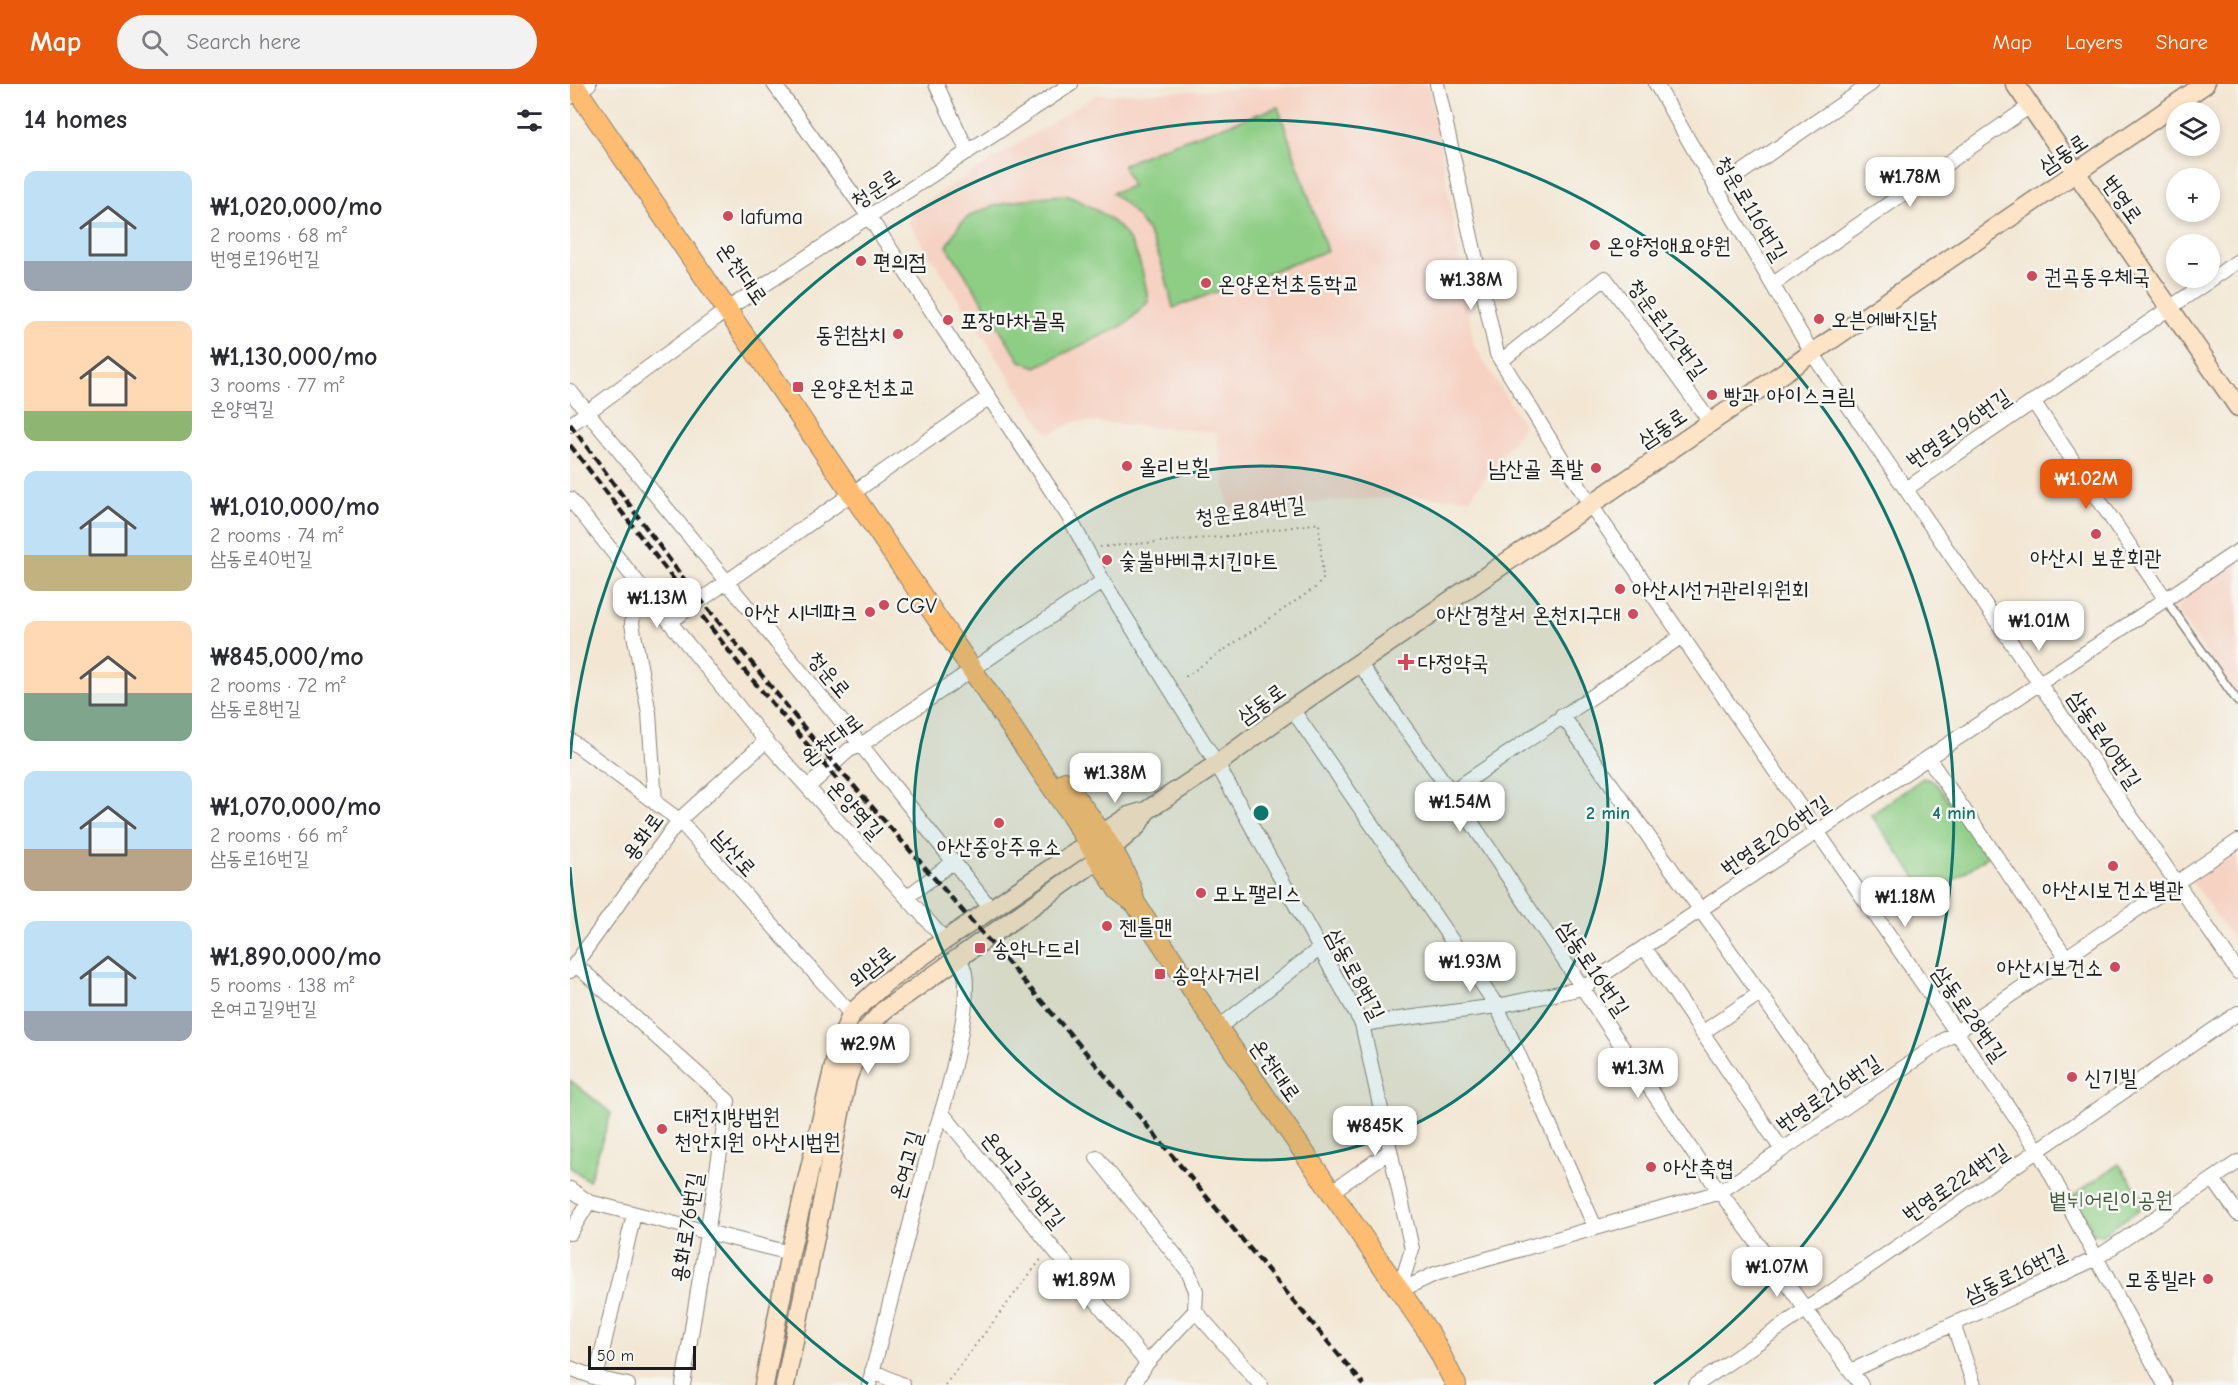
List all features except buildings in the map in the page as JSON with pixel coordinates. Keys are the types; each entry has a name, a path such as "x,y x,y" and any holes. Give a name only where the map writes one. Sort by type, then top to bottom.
{"main road":[{"name":"온천대로","path":"580,88 1100,846 1130,879 1135,903 1218,1028 1431,1336 1456,1385"}],"street":[{"path":"774,84 869,217 1069,516 1103,581 1217,764"},
{"path":"936,84 968,152"},
{"name":"청운로","path":"570,425 731,307 1071,84"},
{"path":"1437,84 1497,354 1590,504"},
{"name":"청운로116번길","path":"1656,84 1812,353"},
{"path":"1716,190 1871,84"},
{"name":"번영로","path":"2015,84 2238,407"},
{"name":"삼동로","path":"1100,846 1137,826 1146,811 1217,764 1292,709 2205,84"},
{"path":"1773,284 2030,106"},
{"name":"번영로196번길","path":"1906,489 2238,261"},
{"name":"청운로112번길","path":"1501,361 1605,278 1711,423"},
{"name":"삼동로40번길","path":"1812,353 2238,972"},
{"path":"570,392 587,414"},
{"path":"671,621 988,398"},
{"name":"번영로196번길","path":"2033,401 2166,600"},
{"name":"청운로","path":"587,414 861,745 992,909"},
{"name":"온양역길","path":"570,499 766,741 945,940"},
{"name":"삼동로28번길","path":"1590,504 1958,1031 2038,1150 2165,1385"},
{"name":"번영로206번길","path":"1362,1024 1497,1006 1582,988 2238,552"},
{"name":"온천대로","path":"808,787 849,750 861,745 1103,581"},
{"path":"646,592 634,604 632,624 649,713 655,803"},
{"path":"1451,792 1682,636"},
{"name":"삼동로16번길","path":"1359,663 1451,792 1720,1192 1861,1385"},
{"path":"1292,709 1497,1006 1595,1227"},
{"path":"1562,715 1842,1109"},
{"name":"남산로","path":"570,740 679,820 851,1014"},
{"name":"용화로","path":"573,968 679,820 766,741"},
{"path":"1928,758 2066,957"},
{"name":"삼동로8번길","path":"1217,764 1362,1024 1412,1249 1399,1291"},
{"name":"번영로216번길","path":"1399,1291 1435,1274 1720,1192 2238,841"},
{"name":"외암로","path":"764,1385 790,1253 838,1049 851,1014 886,982 945,940 992,909 1100,846"},
{"name":"외암로","path":"785,1385 847,1079 865,1031 883,1011 1100,846"},
{"path":"907,897 954,861"},
{"path":"1644,947 1782,1150"},
{"path":"1218,1028 1319,949"},
{"name":"온여고길","path":"870,1378 931,1143 942,1113 964,1006 965,973 958,956"},
{"name":"용화로76번길","path":"573,968 728,1101 683,1385"},
{"path":"1702,1033 1760,993"},
{"name":"번영로224번길","path":"1695,1385 2238,1013"},
{"name":"온여고길9번길","path":"942,1113 1147,1363"},
{"path":"1331,1192 1390,1151"},
{"path":"1097,1158 1188,1271 1196,1291 1195,1311 1147,1363 1133,1385"},
{"path":"2096,1259 2238,1162"},
{"path":"2213,1179 2238,1214"},
{"path":"570,1189 589,1202 790,1253"},
{"path":"570,1233 589,1202"},
{"path":"596,1378 634,1214"},
{"name":"삼동로16번길","path":"1851,1371 2096,1259"},
{"path":"1195,1311 1261,1385"},
{"name":"삼동로16번길","path":"1953,1324 1974,1385"},
{"path":"570,1368 596,1378 628,1385"},
{"path":"870,1378 903,1385"}],"lane":[{"path":"2166,600 2238,702"}],"path":[{"name":"청운로84번길","path":"1087,548 1230,536 1319,523 1323,579 1316,587 1170,688"},
{"path":"945,1385 1051,1246"}],"shaded area":[{"name":"온양온천초등학교","path":"1342,84 1422,84 1431,90 1474,345 1524,426 1470,498 1401,497 1229,508 1216,432 1077,421 1052,433 1045,431 908,222 911,211 1096,95"},
{"path":"2238,559 2238,697 2172,605"},
{"path":"2238,843 2238,947 2189,877"}],"green space":[{"path":"1278,107 1327,251 1173,308 1165,274 1154,244 1138,218 1112,193 1132,186 1123,165 1161,148"},
{"path":"1066,195 1101,213 1125,234 1140,262 1148,302 1126,324 1036,367 1020,361 947,246 962,222 971,215 997,205"},
{"path":"1923,778 1934,781 1988,856 1930,897 1871,815"},
{"path":"570,1080 611,1113 589,1181 570,1167"},
{"name":"볕뉘어린이공원","path":"2119,1164 2147,1204 2102,1235 2093,1233 2074,1195"}],"railway":[{"path":"570,424 683,578 819,746 1077,1042 1364,1385"},
{"path":"570,445 739,664 839,782"}],"place":[{"name":"lafuma","path":"728,216"},
{"name":"온양정애요양원","path":"1595,245"},
{"name":"편의점","path":"861,261"},
{"name":"권곡동우체국","path":"2032,276"},
{"name":"온양온천초등학교","path":"1206,283"},
{"name":"오븐에빠진닭","path":"1819,319"},
{"name":"포장마차골목","path":"948,320"},
{"name":"동원참치","path":"898,334"},
{"name":"온양온천초교","path":"798,387"},
{"name":"빵과 아이스크림","path":"1712,395"},
{"name":"올리브힐","path":"1127,466"},
{"name":"남산골 족발","path":"1596,468"},
{"name":"아산시 보훈회관","path":"2096,534"},
{"name":"숯불바베큐치킨마트","path":"1107,560"},
{"name":"아산시선거관리위원회","path":"1620,589"},
{"name":"CGV","path":"884,605"},
{"name":"아산 시네파크","path":"870,612"},
{"name":"아산경찰서 온천지구대","path":"1633,614"},
{"name":"다정약국","path":"1406,662"},
{"name":"아산중앙주유소","path":"999,823"},
{"name":"아산시보건소별관","path":"2113,866"},
{"name":"모노팰리스","path":"1201,893"},
{"name":"젠틀맨","path":"1107,926"},
{"name":"송악나드리","path":"980,948"},
{"name":"아산시보건소","path":"2115,967"},
{"name":"송악사거리","path":"1160,974"},
{"name":"신기빌","path":"2072,1077"},
{"name":"대전지방법원 천안지원 아산시법원","path":"662,1129"},
{"name":"아산축협","path":"1651,1167"},
{"name":"모종빌라","path":"2208,1279"}]}
